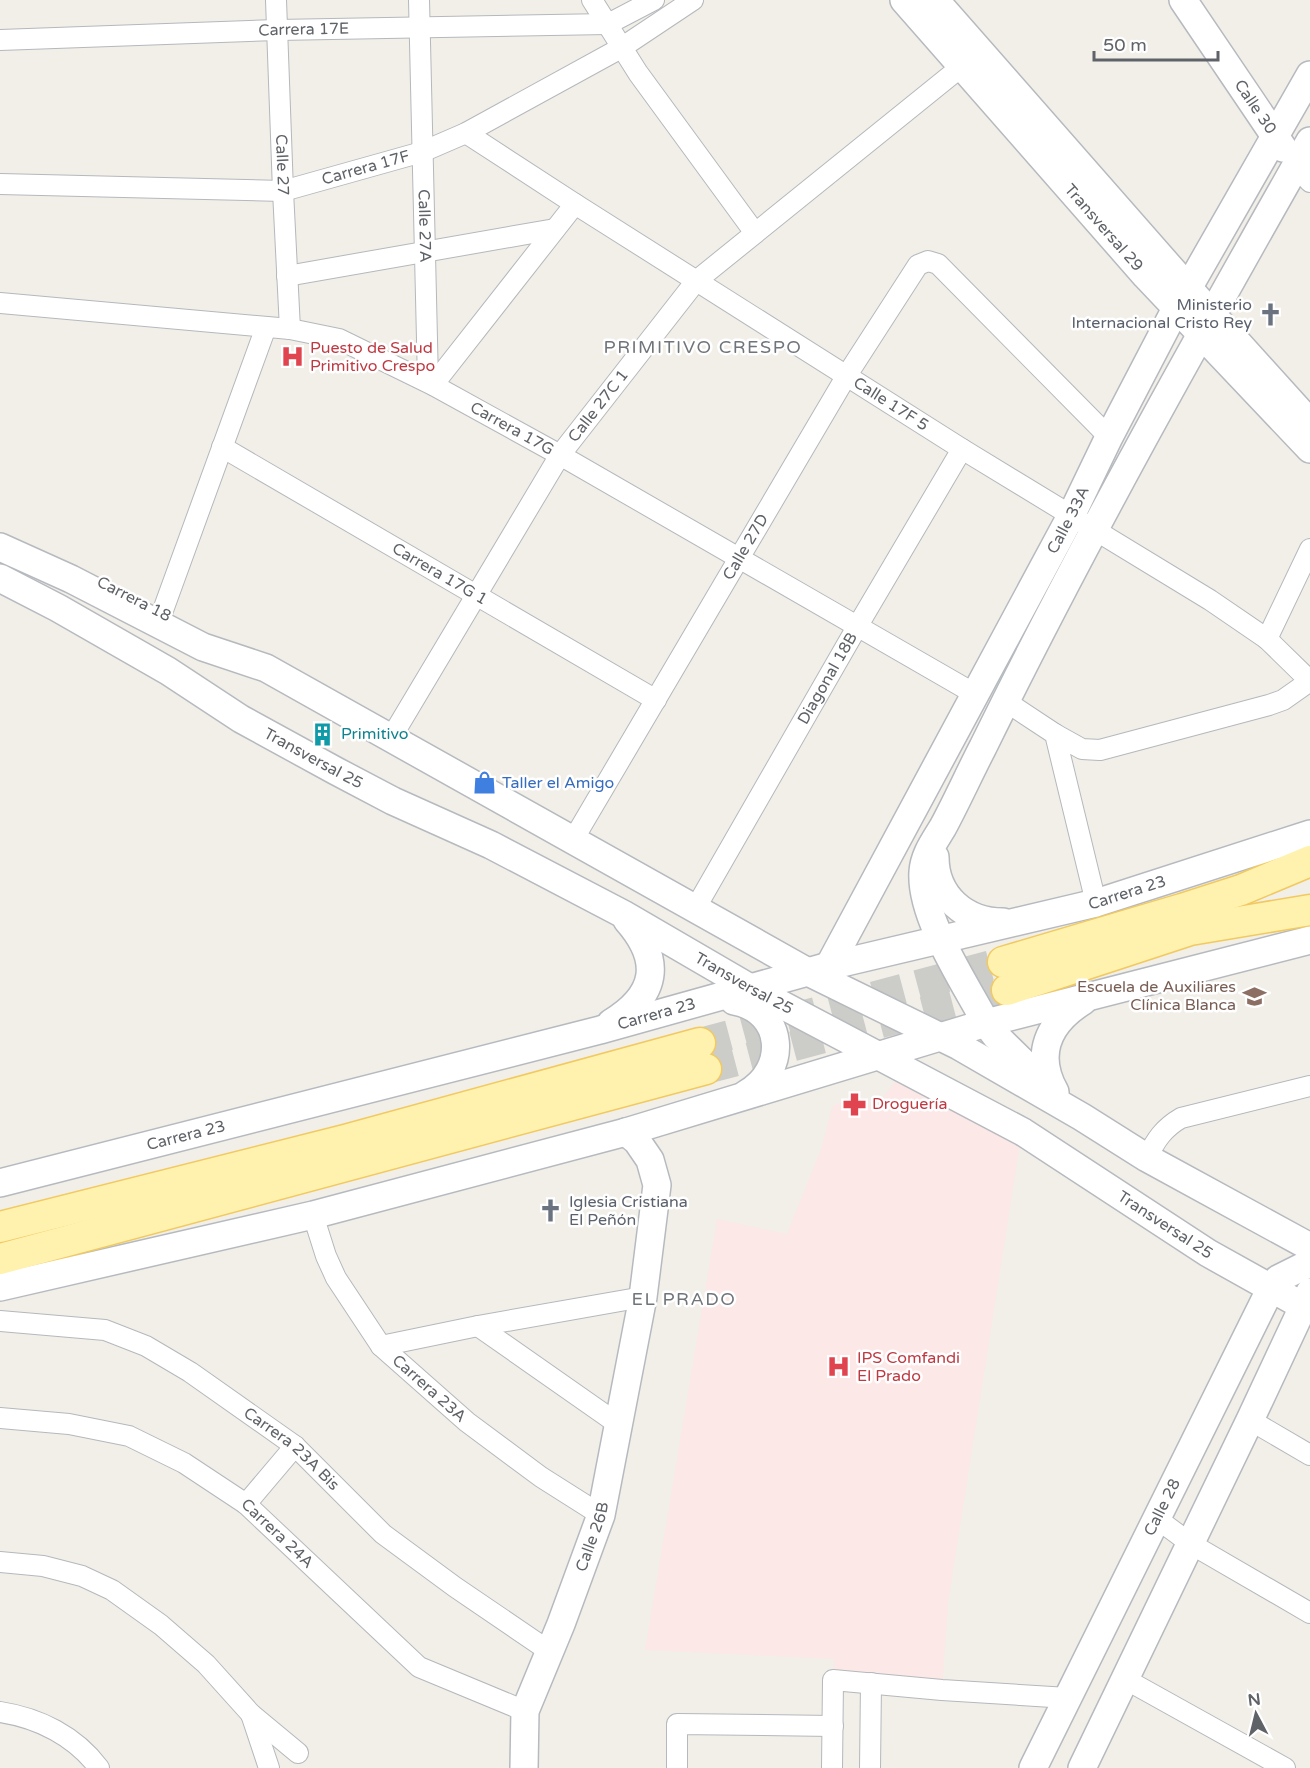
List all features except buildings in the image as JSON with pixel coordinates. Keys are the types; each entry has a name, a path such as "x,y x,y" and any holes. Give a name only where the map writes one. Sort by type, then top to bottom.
{"main road":[{"name":"Transversal 29","path":"904,0 1138,267 1183,299"},
{"name":"Transversal 29","path":"935,0 1310,449"},
{"name":"Calle 30","path":"1183,0 1303,174"},
{"name":"Calle 33A","path":"818,969 975,694 1071,516 1109,436 1183,299 1310,75"},
{"name":"Calle 33A","path":"941,939 930,911 923,876 926,857 943,828 1005,701 1206,324 1303,174 1310,141"},
{"name":"Transversal 29","path":"1206,324 1310,423"},
{"name":"Carrera 18","path":"0,534 75,569 266,668"},
{"name":"Carrera 18","path":"0,547 71,579 203,647 266,668"},
{"name":"Transversal 25","path":"0,578 58,608 168,671 241,719 393,801 491,845 623,914 750,988 1023,1132 1208,1253 1272,1289 1308,1303"},
{"path":"0,598 78,636 186,698 241,719"},
{"path":"266,668 695,909 818,969 942,1037 1082,1117 1147,1158 1310,1246"},
{"path":"943,828 936,845 936,871 942,889 954,904 967,914 985,920 1004,922 1031,919"},
{"name":"Carrera 23","path":"0,1182 600,1030 818,969 1096,903 1310,834"},
{"name":"Carrera 23","path":"1310,861 1241,890 1182,909 1005,976 1191,930 1310,910"},
{"path":"600,1030 635,1005 646,990 650,977 650,963 645,944 623,914"},
{"path":"941,939 986,1023 995,1035 1082,1117"},
{"path":"0,1287 313,1215 626,1132 986,1023 1310,940"},
{"path":"1058,1096 1044,1063 1046,1044 1056,1026 1068,1012 1096,995"},
{"path":"695,1004 722,1001 744,1004 762,1014 772,1030 776,1049 769,1074 751,1091 726,1103"},
{"path":"0,1259 348,1152 703,1056"},
{"name":"Calle 26B","path":"524,1768 525,1711 561,1624 601,1515 643,1297 657,1185 650,1160 642,1147 626,1132"},
{"path":"0,1192 16,1183 131,1148"},
{"path":"0,1227 348,1152"},
{"name":"Calle 28","path":"1033,1768 1272,1289 1278,1279 1310,1263"},
{"path":"0,1264 12,1272 42,1277"},
{"path":"1082,1768 1308,1303"}],"street":[{"name":"Calle 27","path":"276,0 290,329"},
{"name":"Calle 27A","path":"418,0 431,383"},
{"path":"592,0 621,48 755,233"},
{"path":"608,24 654,0"},
{"name":"Carrera 17F","path":"0,183 283,192 422,152 466,133 621,48 693,0"},
{"name":"Carrera 17E","path":"0,40 277,30 608,24"},
{"name":"Calle 27C 1","path":"391,738 560,455 696,281 961,67"},
{"name":"Calle 17F 5","path":"466,133 963,449 1187,585 1267,639 1310,681"},
{"path":"431,383 575,204"},
{"path":"287,276 555,229"},
{"name":"Calle 27D","path":"573,840 847,375 918,265 928,261 938,264 1109,436"},
{"name":"Carrera 17G","path":"0,303 290,329 315,332 339,339 431,383 560,455 975,694"},
{"path":"162,613 266,327"},
{"name":"Carrera 17G 1","path":"222,447 656,700"},
{"name":"Diagonal 18B","path":"695,909 857,627 963,449"},
{"path":"1267,639 1310,549"},
{"path":"1005,701 1082,749 1100,750 1269,705 1283,700 1310,681"},
{"path":"1055,734 1096,903"},
{"path":"1147,1158 1156,1140 1167,1126 1182,1118 1310,1086"},
{"name":"Carrera 23A","path":"313,1215 326,1256 336,1278 381,1346 467,1422 541,1477 601,1515"},
{"path":"381,1346 478,1326 643,1297"},
{"name":"Carrera 23A Bis","path":"0,1321 105,1330 146,1346 190,1372 295,1446 383,1534 454,1587 549,1651"},
{"path":"478,1326 618,1424"},
{"name":"Carrera 24A","path":"0,1418 69,1424 129,1436 184,1463 246,1504 419,1667 525,1711"},
{"path":"1250,1420 1310,1455"},
{"path":"246,1504 295,1446"},
{"path":"1156,1518 1191,1544 1310,1613"},
{"path":"0,1562 43,1566 82,1576 112,1590 160,1625 206,1664 251,1714 298,1753"},
{"path":"1125,1679 1285,1768"},
{"path":"832,1768 833,1680 1068,1698"},
{"path":"870,1768 871,1683"},
{"path":"0,1712 16,1714 47,1725 75,1741 99,1768"},
{"path":"251,1714 269,1768"},
{"path":"677,1768 677,1724 833,1726"}],"shaded area":[{"name":"IPS Comfandi El Prado","path":"897,1079 1020,1144 948,1603 942,1690 833,1680 834,1659 645,1650 717,1219 787,1234 822,1146 832,1107 852,1096 875,1108"}],"tunnel":[{"path":"700,1043 1003,962"},
{"path":"706,1069 1007,990"}],"place":[{"name":"Ministerio Internacional Cristo Rey","path":"1270,314"},
{"name":"Puesto de Salud Primitivo Crespo","path":"292,357"},
{"name":"Primitivo","path":"323,734"},
{"name":"Taller el Amigo","path":"484,783"},
{"name":"Escuela de Auxiliares Clínica Blanca","path":"1254,996"},
{"name":"Droguería","path":"854,1104"},
{"name":"Iglesia Cristiana El Peñón","path":"551,1211"},
{"name":"IPS Comfandi El Prado","path":"839,1367"}],"district":[{"name":"PRIMITIVO CRESPO","path":"703,347"},
{"name":"EL PRADO","path":"684,1299"}]}
